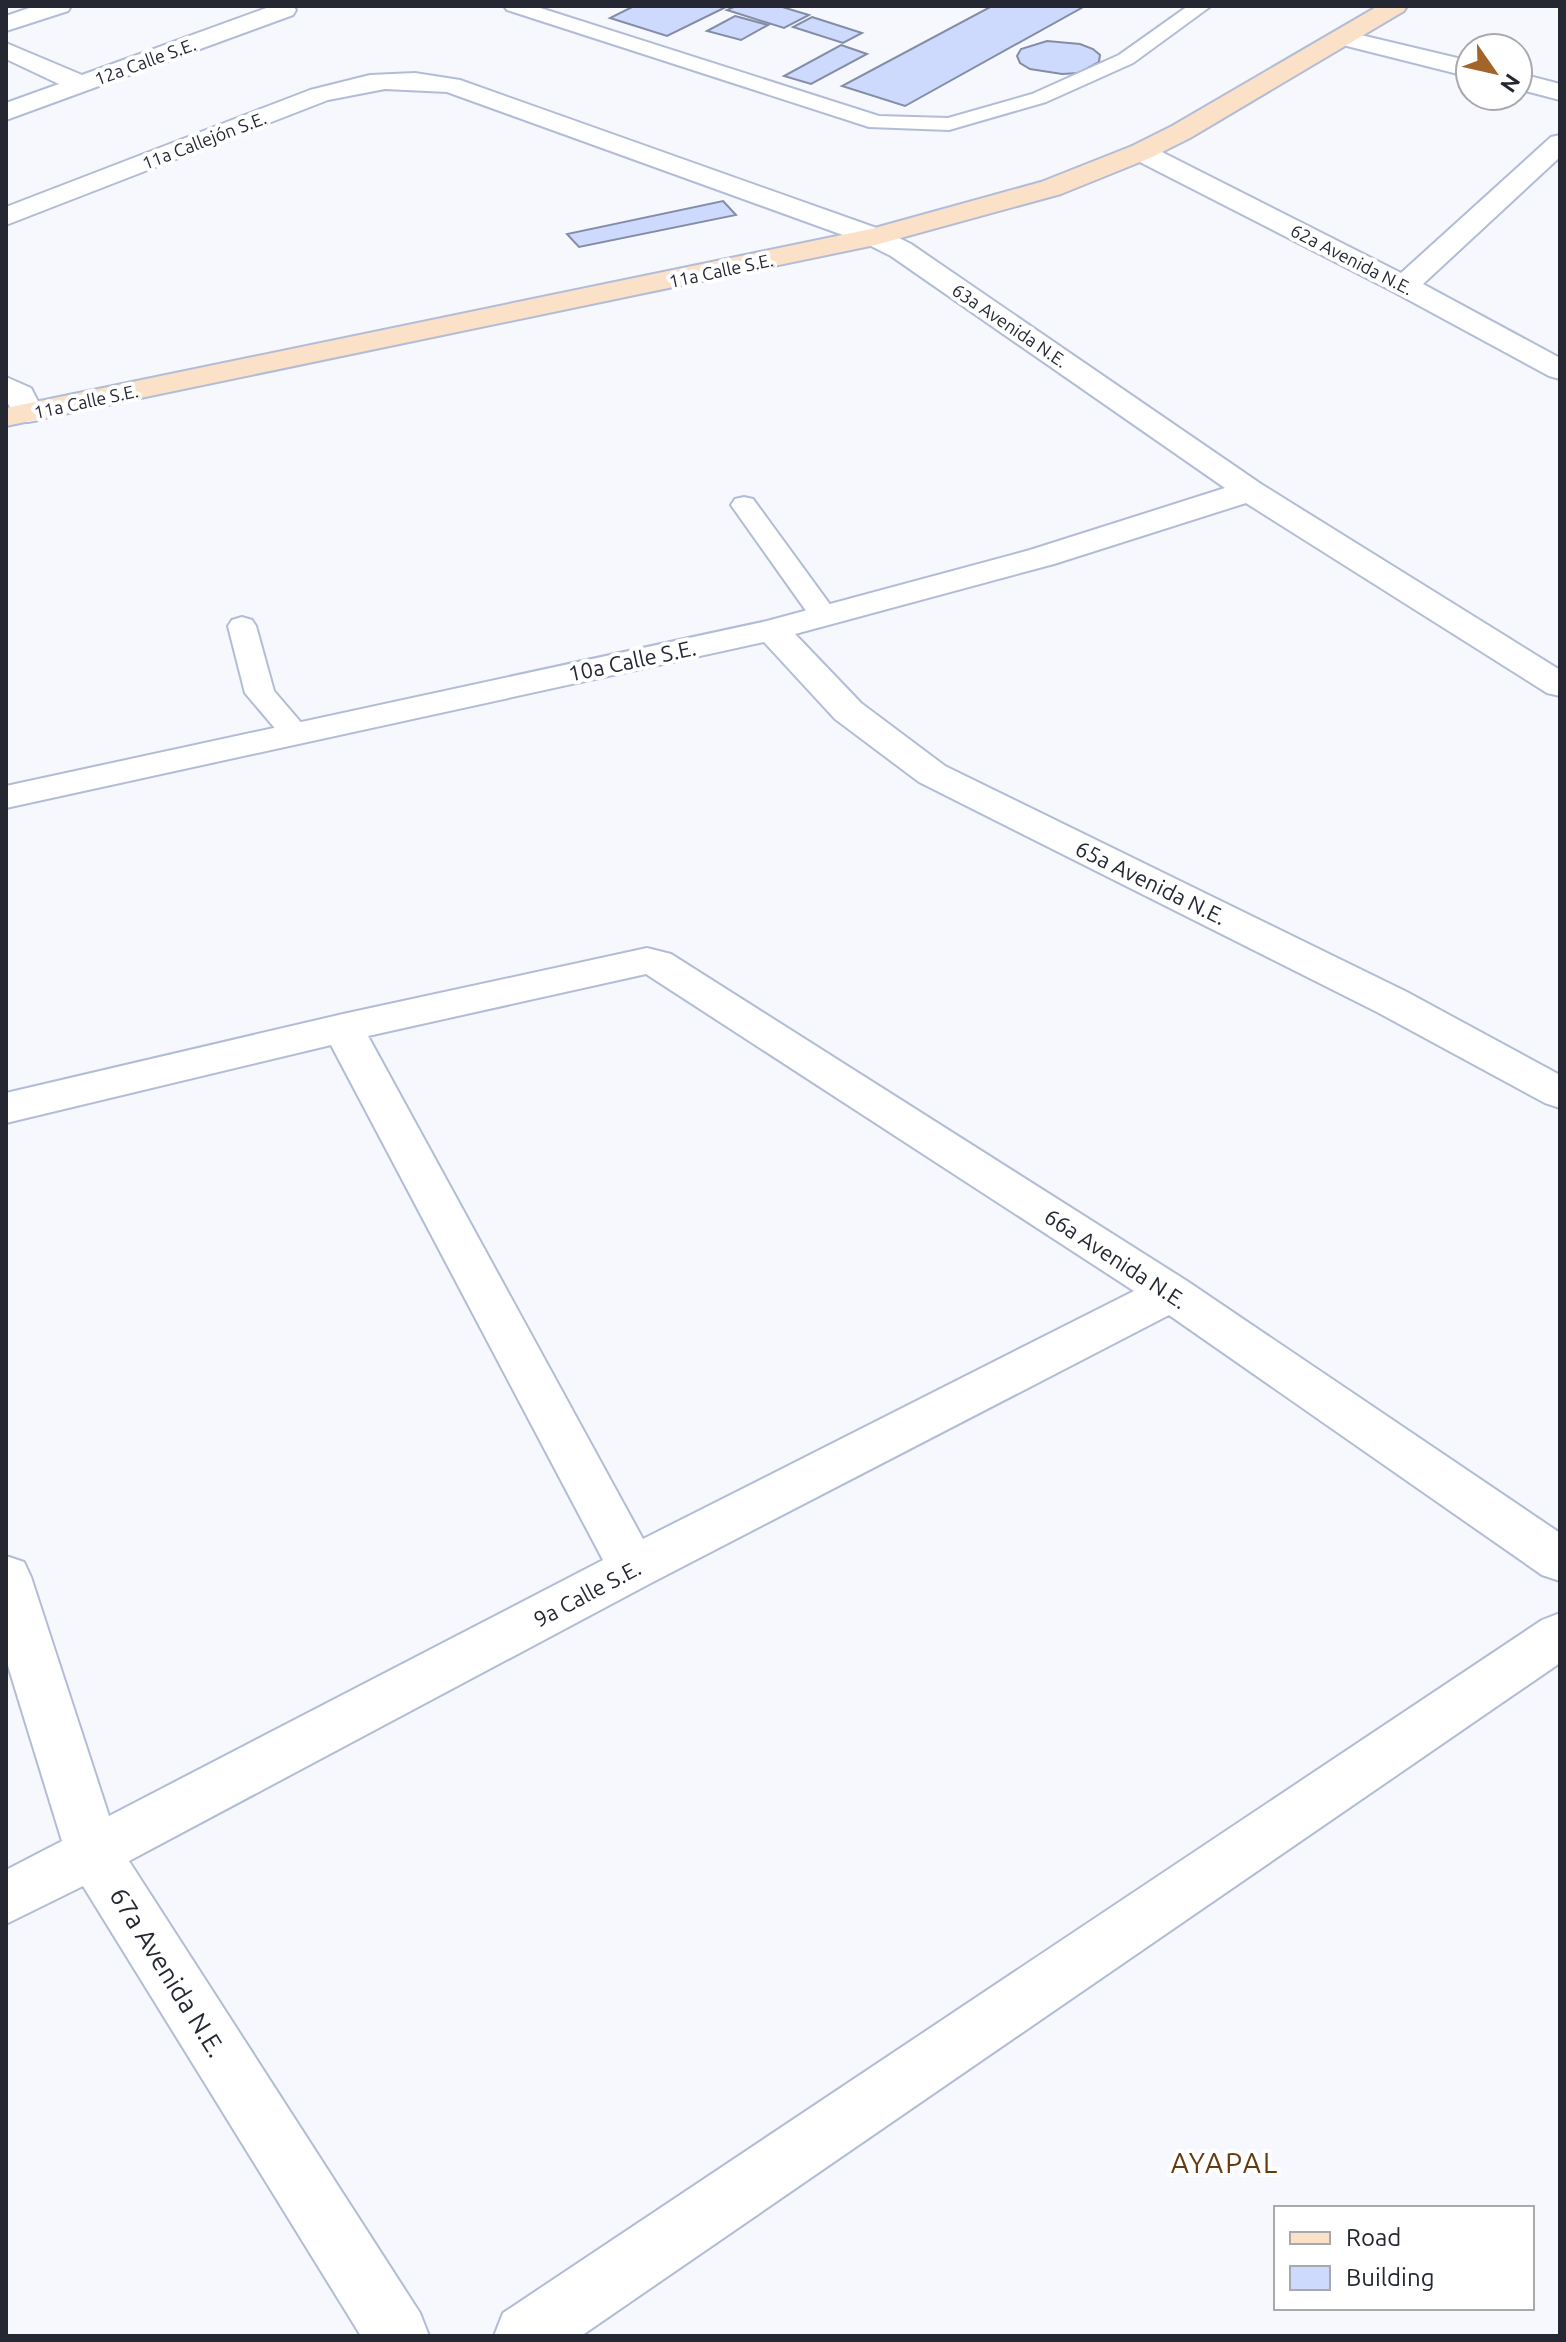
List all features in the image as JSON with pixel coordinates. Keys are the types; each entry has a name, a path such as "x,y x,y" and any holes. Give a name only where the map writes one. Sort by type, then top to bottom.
{"street":[{"path":"6,24 59,6"},
{"name":"11a Calle S.E.","path":"17,415 875,237 1051,188 1141,152 1395,6"},
{"name":"12a Calle S.E.","path":"6,112 284,10"},
{"path":"1344,38 1454,65"},
{"path":"6,50 82,85"},
{"name":"11a Callejón S.E.","path":"6,217 319,95 360,84 405,78"},
{"name":"63a Avenida N.E.","path":"405,78 451,85 875,237 901,250 1250,491 1560,685"},
{"path":"1534,85 1560,92"},
{"path":"1404,286 1560,143"},
{"name":"62a Avenida N.E.","path":"1141,152 1404,286 1560,370"},
{"path":"6,386 20,395 17,415"},
{"name":"10a Calle S.E.","path":"6,797 772,630 1042,557 1250,491"},
{"name":"65a Avenida N.E.","path":"772,630 848,711 932,774 1392,1002 1560,1093"},
{"name":"66a Avenida N.E.","path":"343,1028 647,961 666,966 1171,1293 1560,1560"},
{"path":"6,1108 343,1028 633,1568"},
{"name":"9a Calle S.E.","path":"6,1898 633,1568 1171,1293"},
{"name":"67a Avenida N.E.","path":"6,1577 94,1854 397,2336"},
{"path":"526,2336 1560,1635"}],"lane":[{"path":"514,6 877,122 949,124 1039,98 1126,59 1201,6"},
{"path":"744,505 824,616"},
{"path":"242,626 260,693 295,733"}],"building":[{"path":"634,6 728,6 667,36 610,18"},
{"path":"736,6 779,6 809,15 784,28 727,10"},
{"path":"992,6 1085,6 905,106 842,86"},
{"path":"735,16 768,25 741,40 707,31"},
{"path":"812,17 862,33 843,43 793,27"},
{"path":"1047,41 1080,44 1093,49 1100,55 1099,62 1079,73 1062,74 1030,69 1020,63 1017,56 1021,49"},
{"path":"841,45 867,54 811,84 784,76"},
{"path":"723,201 736,215 579,247 567,234"}],"district":[{"name":"AYAPAL","path":"1225,2162"}]}
